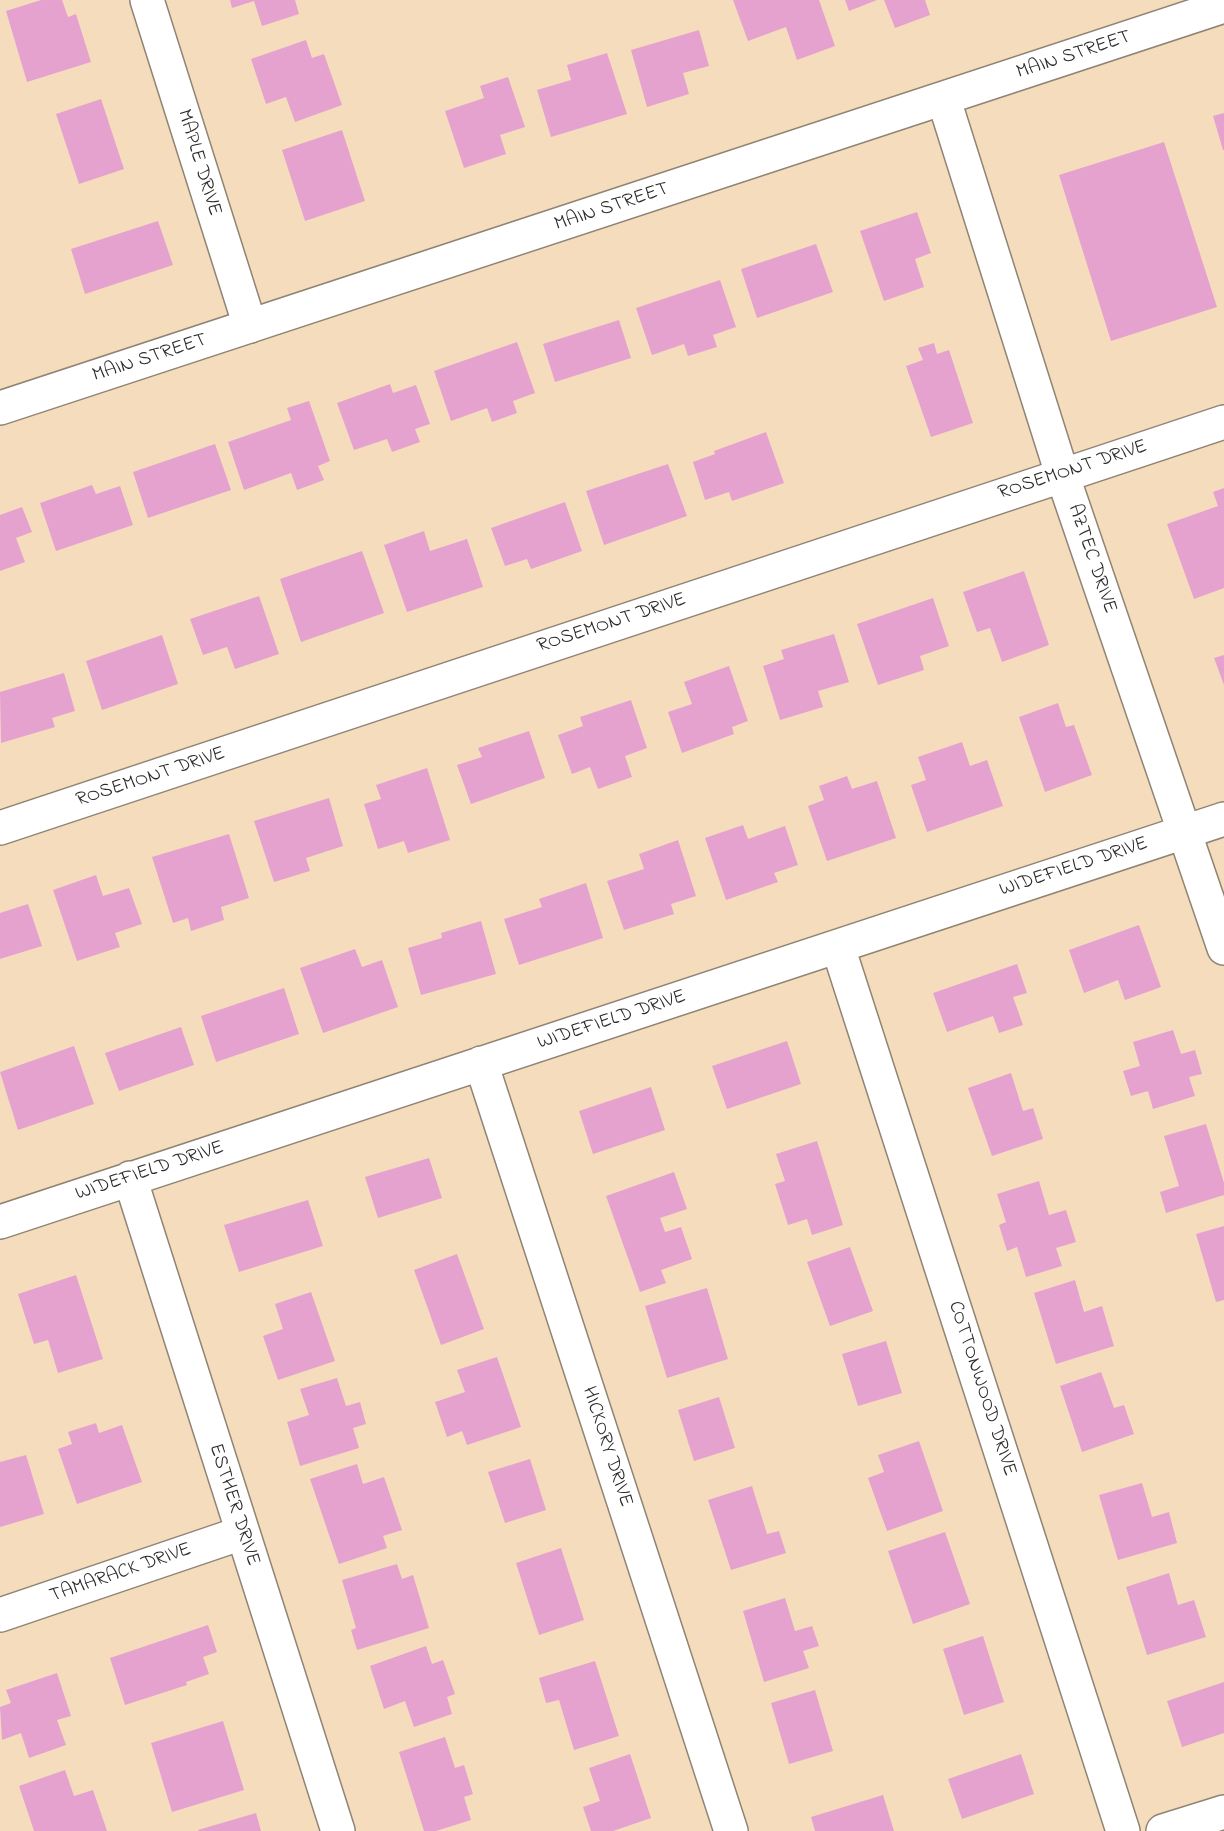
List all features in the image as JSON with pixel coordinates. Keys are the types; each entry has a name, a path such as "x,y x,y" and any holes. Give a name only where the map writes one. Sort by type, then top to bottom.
{"street":[{"name":"MAPLE DRIVE","path":"147,0 250,326"},
{"name":"MAIN STREET","path":"0,408 944,100 1224,6"},
{"name":"AZTEC DRIVE","path":"944,100 1062,474 1186,831 1224,948"},
{"name":"ROSEMONT DRIVE","path":"0,828 1224,422"},
{"name":"WIDEFIELD DRIVE","path":"0,1222 1224,819"},
{"name":"COTTONWOOD DRIVE","path":"838,947 1123,1831"},
{"name":"HICKORY DRIVE","path":"481,1063 731,1831"},
{"name":"ESTHER DRIVE","path":"130,1178 338,1831"},
{"name":"TAMARACK DRIVE","path":"0,1615 242,1533"},
{"path":"1163,1831 1224,1812"}],"building":[{"path":"41,0 62,0 68,17 76,14 91,62 27,82 6,11"},
{"path":"230,0 295,0 299,14 262,26 254,1 232,8"},
{"path":"733,0 819,0 835,46 797,60 786,27 748,41"},
{"path":"845,0 877,0 849,11"},
{"path":"884,0 925,0 930,15 895,28"},
{"path":"699,30 709,66 683,73 689,94 647,107 631,50"},
{"path":"306,40 312,58 324,54 342,105 295,122 286,97 266,104 251,59"},
{"path":"607,53 627,114 551,137 537,90 571,80 567,65"},
{"path":"508,77 525,127 500,135 506,154 464,168 445,111 484,98 480,86"},
{"path":"101,99 124,169 79,184 56,114"},
{"path":"1224,113 1224,150 1223,150 1213,116"},
{"path":"342,130 365,201 305,221 282,150"},
{"path":"1164,142 1217,307 1111,341 1059,175"},
{"path":"917,212 931,253 915,259 924,287 884,301 860,231"},
{"path":"158,221 173,265 85,294 71,249"},
{"path":"816,244 833,292 757,318 741,269"},
{"path":"720,280 736,327 713,335 717,347 688,356 684,344 652,355 636,308"},
{"path":"619,320 631,358 555,382 543,344"},
{"path":"517,342 535,393 513,401 517,413 492,422 487,408 451,421 434,371"},
{"path":"934,343 937,354 949,350 973,423 931,437 906,366 923,360 918,348"},
{"path":"390,384 393,393 416,385 430,424 415,429 420,442 392,452 387,439 354,450 337,403"},
{"path":"309,401 330,461 318,466 324,480 297,490 291,473 244,490 228,442 291,420 287,408"},
{"path":"766,432 784,483 732,501 729,492 705,500 693,462 715,454 714,451"},
{"path":"215,444 231,490 148,518 133,472"},
{"path":"668,464 687,516 604,545 586,491"},
{"path":"92,485 96,494 120,486 133,525 56,551 40,503"},
{"path":"1224,488 1224,588 1194,599 1167,524 1218,506 1213,492"},
{"path":"565,502 582,551 531,569 527,559 505,566 491,528"},
{"path":"22,507 32,532 16,538 25,562 0,571 0,515"},
{"path":"424,531 430,551 467,539 483,587 407,612 384,545"},
{"path":"362,551 384,613 301,642 280,579"},
{"path":"1024,571 1049,645 1002,662 990,628 977,632 963,592"},
{"path":"259,596 279,654 235,669 227,647 203,655 190,619"},
{"path":"933,598 949,646 920,656 924,670 878,685 857,624"},
{"path":"834,634 849,682 818,691 823,707 780,720 763,666 784,659 781,650"},
{"path":"162,635 178,684 102,710 86,661"},
{"path":"1224,655 1224,685 1214,658"},
{"path":"729,666 748,721 732,727 734,734 682,753 668,712 692,704 684,682"},
{"path":"64,673 75,711 52,718 55,727 1,743 0,692"},
{"path":"631,700 647,748 625,756 632,777 598,789 590,767 572,774 558,735 583,726 580,717"},
{"path":"1058,703 1066,727 1074,725 1092,775 1045,792 1019,717"},
{"path":"529,731 545,778 471,804 457,765 482,757 478,748"},
{"path":"962,742 970,766 987,760 1003,806 927,832 911,785 926,780 918,757"},
{"path":"427,768 450,840 408,853 404,841 378,849 364,804 381,799 376,785"},
{"path":"847,776 852,789 877,781 896,838 827,861 808,806 824,800 819,786"},
{"path":"329,798 343,846 306,858 310,871 274,882 254,821"},
{"path":"743,825 748,839 785,826 798,865 774,873 778,882 726,900 705,838"},
{"path":"229,834 249,898 221,907 224,920 191,931 188,918 173,923 152,857"},
{"path":"678,840 696,896 671,904 674,914 624,930 607,881 644,869 639,854"},
{"path":"96,875 103,896 129,888 142,924 115,933 120,947 77,961 53,890"},
{"path":"586,883 603,938 519,965 504,919 542,907 539,899"},
{"path":"28,904 42,946 0,959 0,913"},
{"path":"481,921 496,974 421,995 408,948 442,938 441,933"},
{"path":"1139,925 1161,987 1125,1000 1118,980 1084,993 1069,950"},
{"path":"355,949 362,967 382,960 398,1007 323,1033 300,968"},
{"path":"1017,964 1027,993 1013,997 1023,1025 999,1033 993,1016 947,1032 933,993"},
{"path":"284,988 299,1034 216,1062 201,1016"},
{"path":"181,1027 194,1065 119,1091 105,1053"},
{"path":"1173,1030 1181,1054 1195,1050 1202,1074 1189,1077 1195,1096 1153,1109 1148,1091 1131,1096 1123,1071 1140,1066 1133,1042"},
{"path":"787,1041 801,1084 727,1109 712,1066"},
{"path":"74,1046 94,1104 18,1130 0,1072"},
{"path":"1011,1073 1023,1111 1033,1108 1043,1139 992,1156 968,1088"},
{"path":"651,1087 665,1130 593,1154 579,1111"},
{"path":"1206,1124 1224,1183 1224,1195 1166,1213 1160,1192 1179,1186 1164,1136"},
{"path":"817,1141 843,1225 812,1235 807,1219 788,1225 775,1184 785,1181 776,1154"},
{"path":"429,1158 442,1198 378,1218 365,1177"},
{"path":"674,1172 687,1209 660,1218 665,1232 681,1227 692,1259 661,1270 666,1283 640,1292 606,1196"},
{"path":"1039,1181 1049,1215 1066,1210 1076,1242 1056,1248 1062,1266 1026,1277 1017,1247 1007,1251 999,1225 1006,1222 997,1194"},
{"path":"308,1200 323,1246 239,1272 224,1225"},
{"path":"1224,1226 1224,1300 1216,1302 1196,1234"},
{"path":"850,1247 873,1311 830,1326 807,1262"},
{"path":"457,1254 484,1329 441,1345 414,1270"},
{"path":"76,1275 103,1359 58,1373 48,1340 34,1344 18,1294"},
{"path":"1075,1280 1084,1312 1102,1306 1114,1346 1056,1364 1034,1293"},
{"path":"707,1288 728,1359 667,1378 645,1306"},
{"path":"311,1292 335,1361 278,1380 263,1336 283,1329 275,1304"},
{"path":"886,1341 902,1393 858,1406 842,1354"},
{"path":"497,1357 521,1427 467,1445 462,1431 447,1437 435,1402 465,1392 457,1370"},
{"path":"1101,1372 1114,1408 1124,1405 1134,1434 1082,1452 1060,1386"},
{"path":"337,1378 346,1406 360,1402 366,1424 353,1428 359,1448 300,1466 287,1422 309,1415 300,1389"},
{"path":"719,1397 735,1448 694,1461 678,1410"},
{"path":"96,1423 99,1433 122,1425 142,1482 77,1504 58,1449 72,1444 68,1432"},
{"path":"919,1441 943,1511 887,1531 868,1478 884,1472 878,1455"},
{"path":"26,1455 44,1514 0,1527 0,1462"},
{"path":"530,1459 546,1510 505,1523 488,1472"},
{"path":"357,1464 363,1484 384,1477 402,1530 383,1536 387,1548 339,1564 310,1479"},
{"path":"1142,1483 1152,1517 1169,1512 1177,1543 1118,1560 1099,1495"},
{"path":"752,1486 767,1534 779,1531 786,1553 731,1570 708,1500"},
{"path":"945,1532 970,1604 913,1624 888,1551"},
{"path":"561,1548 584,1620 539,1635 516,1563"},
{"path":"397,1564 402,1579 413,1575 429,1628 357,1650 351,1630 356,1628 342,1580"},
{"path":"1169,1573 1178,1605 1194,1600 1206,1637 1147,1655 1126,1587"},
{"path":"785,1598 795,1631 812,1626 819,1646 803,1651 809,1668 764,1682 743,1611"},
{"path":"208,1625 217,1652 203,1657 209,1674 186,1682 187,1685 125,1705 110,1658"},
{"path":"983,1636 1004,1702 964,1715 943,1649"},
{"path":"426,1646 432,1664 443,1660 455,1694 447,1697 452,1714 414,1727 405,1701 384,1709 370,1666"},
{"path":"595,1661 619,1736 574,1750 559,1700 546,1703 539,1678"},
{"path":"57,1673 71,1716 57,1720 66,1745 29,1758 21,1733 2,1740 0,1707 11,1703 6,1690"},
{"path":"1224,1682 1224,1733 1182,1747 1167,1701"},
{"path":"815,1690 833,1751 789,1764 771,1703"},
{"path":"223,1721 244,1790 172,1812 151,1743"},
{"path":"445,1737 455,1768 464,1765 473,1794 464,1797 471,1820 436,1831 424,1831 399,1752"},
{"path":"630,1754 651,1818 613,1831 591,1831 583,1807 600,1801 589,1768"},
{"path":"1021,1754 1034,1794 962,1819 948,1779"},
{"path":"65,1770 74,1796 93,1790 107,1831 34,1831 19,1786"},
{"path":"883,1795 894,1831 815,1831 811,1817"},
{"path":"256,1813 261,1831 198,1831 198,1830"}]}
